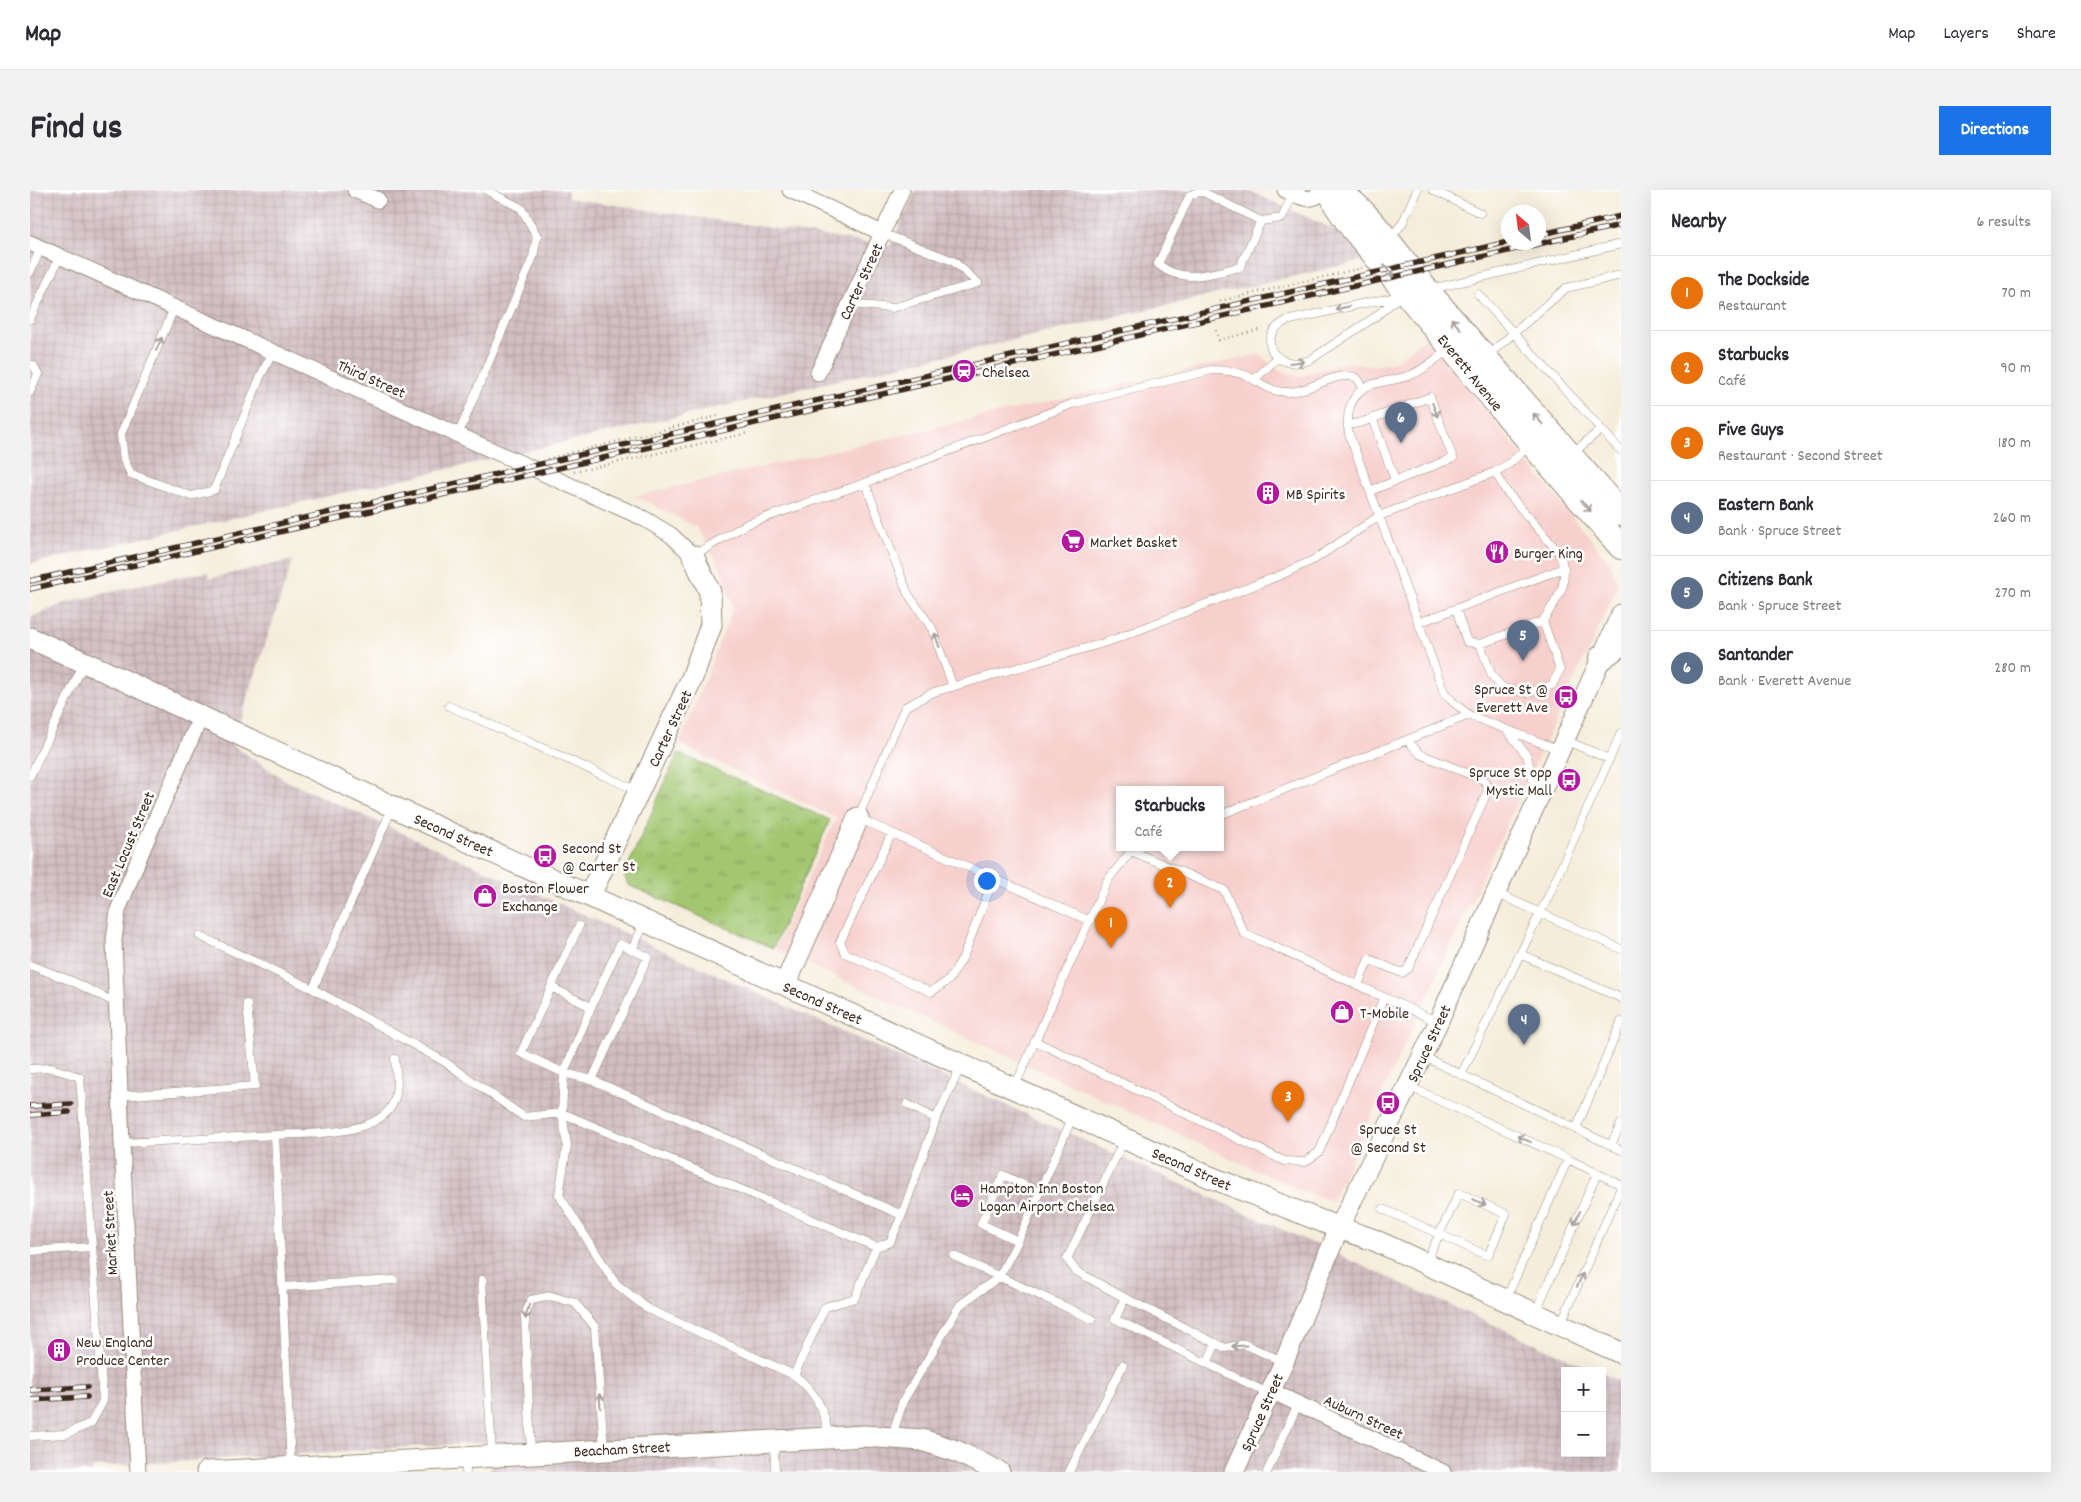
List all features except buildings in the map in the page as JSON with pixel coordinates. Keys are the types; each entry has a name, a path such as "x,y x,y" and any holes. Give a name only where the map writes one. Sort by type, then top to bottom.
{"main road":[{"name":"Everett Avenue","path":"1330,190 1336,205 1349,224 1411,294 1451,348 1532,444 1562,462 1621,513"},
{"name":"Everett Avenue","path":"1336,190 1351,201 1381,242 1411,294 1485,357 1621,547"},
{"name":"Carter Street","path":"590,895 692,678 711,626 710,592 693,556"},
{"name":"Second Street","path":"30,638 392,806 1205,1175 1374,1240 1621,1353"},
{"path":"1601,658 1621,643"},
{"path":"785,985 858,818"},
{"name":"Beacham Street","path":"208,1472 291,1466 466,1464 492,1455 828,1437 892,1436 922,1440 956,1451 975,1466 1000,1472"}],"street":[{"path":"355,190 378,200"},
{"path":"790,190 882,233"},
{"name":"Carter Street","path":"818,373 902,190"},
{"path":"1289,192 1312,199 1326,190"},
{"name":"Third Street","path":"36,245 643,518 671,535 693,556"},
{"name":"Spruce Street","path":"1234,1472 1284,1362 1340,1228 1438,1022 1621,614"},
{"name":"East Locust Street","path":"116,997 114,940 118,910 201,716"},
{"name":"Market Street","path":"116,997 138,1472"},
{"name":"Auburn Street","path":"1270,1393 1298,1404 1443,1472"}],"lane":[{"path":"458,436 533,257 537,236 520,208 486,190"},
{"path":"1349,224 1381,242 1400,228 1416,190"},
{"path":"1432,190 1480,213"},
{"path":"1261,221 1240,267 1188,278 1165,270 1158,264 1190,195 1201,191 1261,221 1282,218 1289,192"},
{"path":"850,304 892,308 978,284 953,261 882,233"},
{"path":"1411,294 1310,360 1294,364 1284,362 1272,351 1270,343 1274,330 1292,319 1411,294 1621,244"},
{"path":"30,272 36,245"},
{"path":"30,319 60,256"},
{"path":"1485,357 1566,288 1621,276"},
{"path":"1478,294 1621,451"},
{"path":"174,308 121,434 124,460 131,474 191,496 214,490 261,375 273,352"},
{"path":"1451,348 1412,374 1363,387 1354,399 1348,418 1348,425 1370,491 1444,692 1469,715 1507,730 1609,759"},
{"path":"1254,380 1278,357"},
{"path":"30,364 34,366 38,374 30,392"},
{"path":"693,556 747,524 865,483 1079,402 1212,370 1234,372 1274,390 1291,392 1307,389 1336,378 1349,376 1357,378 1363,387"},
{"path":"1348,425 1430,397 1453,458 1370,491"},
{"path":"1372,418 1396,480"},
{"path":"1562,462 1600,430"},
{"path":"1090,921 858,818 906,707 934,692 952,686 1134,633 1281,575 1315,559 1379,516 1495,472 1510,463 1532,444"},
{"path":"1456,609 1467,642 1480,644 1542,621 1565,584 1564,568 1560,554 1506,491 1495,472"},
{"path":"865,483 908,594 932,628 952,686"},
{"path":"1418,623 1564,568"},
{"path":"1480,644 1492,676 1504,688 1528,693 1552,685 1560,670 1542,621"},
{"path":"30,776 84,662"},
{"path":"449,706 640,792"},
{"path":"1224,813 1469,715"},
{"path":"1507,730 1526,756 1538,801"},
{"path":"1461,1075 1540,913 1621,733"},
{"path":"1358,985 1369,959 1402,973 1408,969 1489,788 1484,780 1420,754 1407,740"},
{"path":"313,989 392,806"},
{"path":"892,833 840,942 844,953 931,992 949,980 963,957 994,878"},
{"path":"1014,1088 1107,881 1131,851 1224,890 1244,933 1438,1022"},
{"path":"1496,893 1621,949"},
{"path":"632,950 646,920"},
{"path":"579,926 521,1053 564,1073 592,1080 902,1215"},
{"path":"200,936 313,989 445,1062 524,1117 562,1113 876,1247 890,1242 902,1215 936,1119 962,1064"},
{"path":"592,1080 648,957 620,944 591,1006 564,1073 562,1113 567,1145 559,1195 615,1283 648,1309 794,1375 806,1386 818,1402 826,1420 828,1437"},
{"path":"1520,954 1621,998"},
{"path":"30,965 116,997"},
{"path":"551,987 591,1006"},
{"path":"1035,1041 1284,1161 1305,1162 1319,1152 1384,997"},
{"path":"120,1096 255,1086 247,1004"},
{"path":"1576,1129 1621,1022"},
{"path":"1422,1056 1621,1150"},
{"path":"122,1143 341,1131 356,1128 374,1121 388,1111 395,1098 396,1059"},
{"path":"30,1069 51,1068 80,1078 103,1401 91,1424 66,1434 30,1436"},
{"path":"1408,1086 1568,1159 1621,1186 1560,1325"},
{"path":"907,1104 936,1119"},
{"path":"892,1436 903,1401 960,1305 999,1277 1018,1241 1074,1114"},
{"path":"1611,1145 1621,1124"},
{"path":"275,1135 291,1466"},
{"path":"1125,1138 1067,1259 1076,1271 1225,1348 1244,1344 1284,1362"},
{"path":"1505,1300 1568,1159"},
{"path":"1535,1313 1597,1174"},
{"path":"1018,1241 981,1224 1003,1175 1039,1192"},
{"path":"1383,1209 1440,1233 1488,1256 1506,1214 1460,1193 1440,1233 1426,1263"},
{"path":"30,1251 92,1247"},
{"path":"794,1375 825,1307 855,1298 876,1247"},
{"path":"954,1256 1092,1319"},
{"path":"282,1287 394,1280"},
{"path":"482,1280 492,1455"},
{"path":"531,1453 525,1315 531,1300 551,1296 575,1303 595,1326 604,1449"},
{"path":"1125,1298 1115,1319 1270,1393"},
{"path":"1207,1363 1216,1343"},
{"path":"1079,1472 1070,1470 1122,1365"},
{"path":"1267,1472 1298,1404"},
{"path":"774,1440 775,1472"}],"path":[{"path":"1220,301 1365,268"},
{"path":"1216,330 1219,340 1262,330 1265,326"},
{"path":"523,465 718,416"},
{"path":"550,477 748,434"}],"shaded area":[{"path":"30,190 568,190 568,198 890,246 916,190 1247,190 1342,233 1366,260 30,564"},
{"path":"1426,338 1611,564 1618,586 1332,1201 1302,1191 775,949 836,818 679,744 733,608 721,568 696,527 635,496 1258,354 1278,370 1300,377 1345,362 1373,366 1394,362"},
{"path":"293,560 232,745 287,781 1587,1367 1561,1367 1561,1457 1606,1457 1606,1375 1621,1382 1621,1472 490,1472 490,1442 93,1467 92,1472 30,1472 30,618 65,603 152,582 208,572 210,578"}],"green space":[{"path":"678,753 830,820 773,948 628,885 624,875"}],"railway":[{"path":"1546,233 1621,216"},
{"path":"30,589 1621,225"},
{"path":"30,581 1501,244"},
{"path":"30,1106 71,1104"},
{"path":"30,1115 69,1112"},
{"path":"30,1390 87,1387"},
{"path":"30,1400 87,1397"}],"place":[{"name":"Chelsea","path":"964,371"},
{"name":"Santander","path":"1401,443"},
{"name":"MB Spirits","path":"1268,493"},
{"name":"Market Basket","path":"1073,541"},
{"name":"Burger King","path":"1497,552"},
{"name":"Citizens Bank","path":"1523,661"},
{"name":"Spruce St @ Everett Ave","path":"1566,697"},
{"name":"Spruce St opp Mystic Mall","path":"1569,780"},
{"name":"Second St @ Carter St","path":"545,856"},
{"name":"Boston Flower Exchange","path":"485,896"},
{"name":"Starbucks","path":"1170,908"},
{"name":"The Dockside","path":"1111,948"},
{"name":"T-Mobile","path":"1342,1012"},
{"name":"Eastern Bank","path":"1524,1045"},
{"name":"Spruce St @ Second St","path":"1388,1103"},
{"name":"Five Guys","path":"1288,1122"},
{"name":"Hampton Inn Boston Logan Airport Chelsea","path":"962,1196"},
{"name":"New England Produce Center","path":"59,1350"}]}
